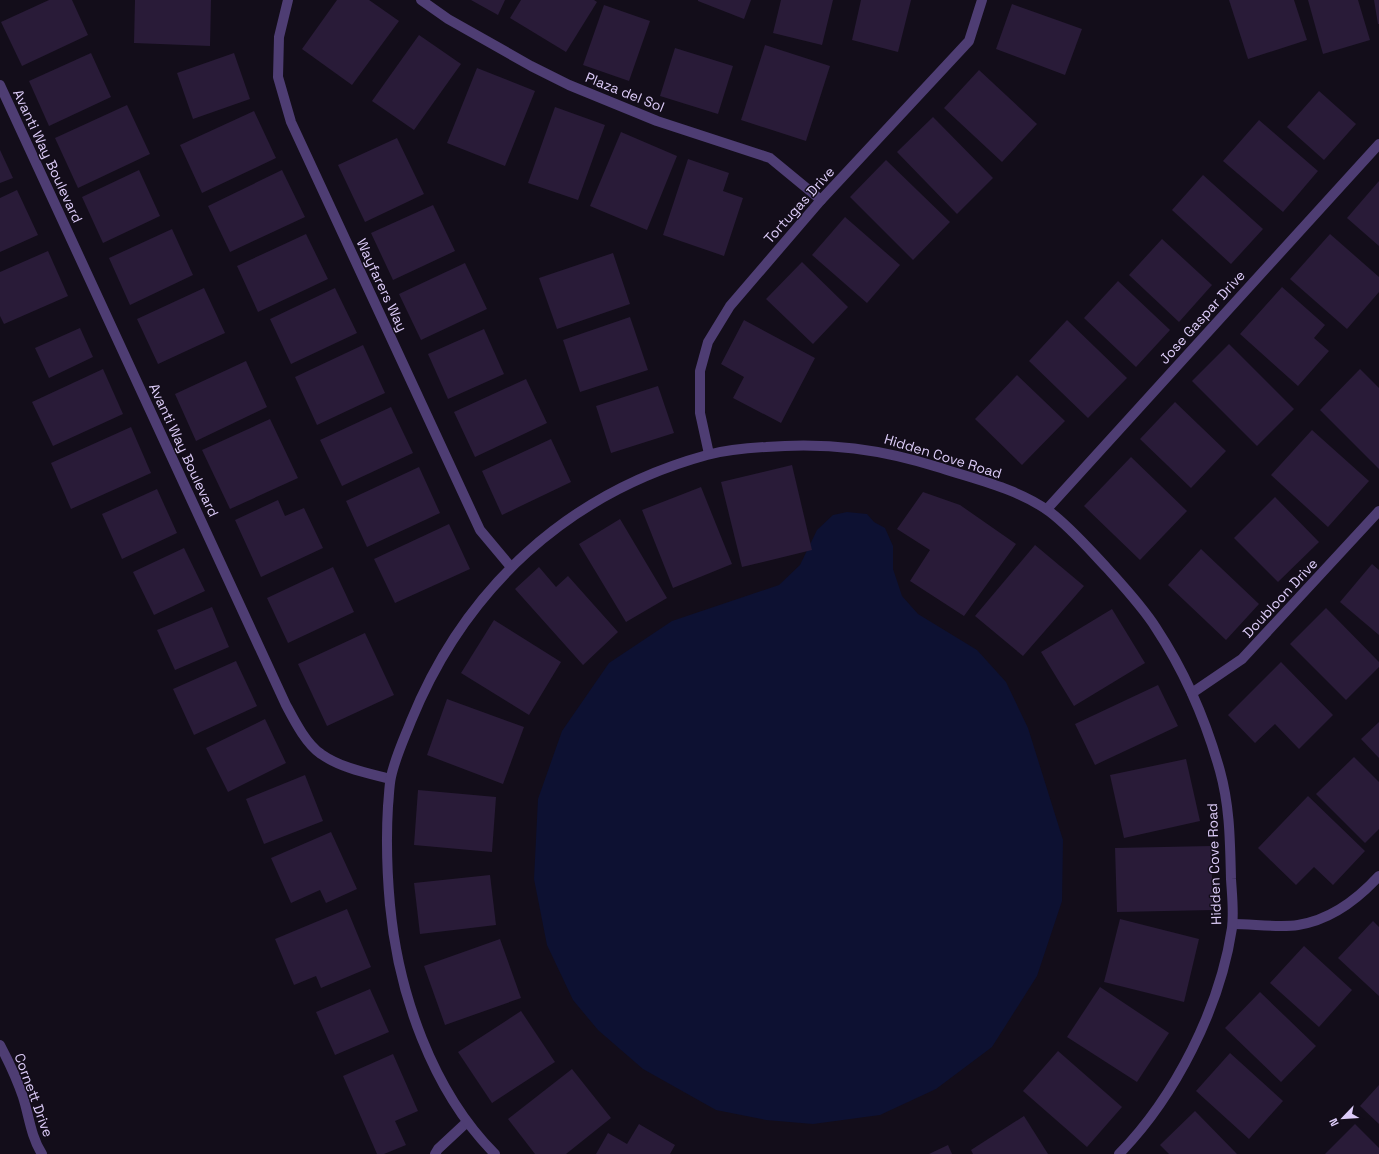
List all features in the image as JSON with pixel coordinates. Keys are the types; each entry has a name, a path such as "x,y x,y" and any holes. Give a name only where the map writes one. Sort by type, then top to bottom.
{"street":[{"name":"Wayfarers Way","path":"288,0 279,36 278,77 291,122 480,530 512,567"},
{"name":"Plaza del Sol","path":"421,0 448,19 531,66 569,85 657,121 770,158 821,200"},
{"name":"Tortugas Drive","path":"709,454 700,413 700,371 708,342 730,306 821,200 969,41 982,0"},
{"name":"Avanti Way Boulevard","path":"0,85 286,705 301,731 320,754 357,771 390,779"},
{"name":"Jose Gaspar Drive","path":"1047,509 1379,144"},
{"name":"Hidden Cove Road","path":"495,1154 467,1122 432,1061 413,1017 401,976 393,938 388,888 386,837 390,779 403,741 433,672 481,599 512,567 547,535 572,517 620,488 656,473 709,454 742,449 793,445 864,448 907,457 1007,490 1047,509 1078,537 1155,626 1192,693 1211,741 1222,778 1229,813 1233,924 1211,1004 1195,1042 1175,1080 1153,1114 1119,1154"},
{"name":"Doubloon Drive","path":"1192,693 1242,659 1379,511"},
{"path":"1233,924 1298,925 1333,915 1363,893 1379,876"},
{"name":"Cornett Drive","path":"0,1045 14,1073 23,1097 36,1144 42,1154"},
{"path":"435,1154 438,1149 467,1122"}],"shaded area":[{"path":"847,512 867,514 874,522 885,528 893,546 893,569 902,596 918,614 977,650 1006,682 1028,728 1063,840 1062,901 1037,976 992,1047 936,1089 880,1115 813,1124 766,1120 716,1110 643,1069 598,1030 573,1000 547,945 534,879 538,799 562,731 609,663 672,621 779,585 800,565 817,530 833,515"}],"building":[{"path":"49,0 72,0 88,35 22,66 1,22"},
{"path":"135,0 211,0 210,46 134,43"},
{"path":"337,0 369,0 399,21 352,85 302,49"},
{"path":"471,0 505,0 498,15"},
{"path":"521,0 594,0 597,2 566,52 510,18"},
{"path":"698,0 751,0 744,19"},
{"path":"781,0 833,0 822,45 773,33"},
{"path":"861,0 911,0 898,52 852,40"},
{"path":"1229,0 1294,0 1307,40 1248,59"},
{"path":"1308,0 1358,0 1370,40 1323,54"},
{"path":"1374,0 1379,0 1379,24 1378,24"},
{"path":"1012,4 1082,29 1065,75 996,49"},
{"path":"604,5 650,21 629,81 583,65"},
{"path":"419,35 461,64 414,130 372,101"},
{"path":"765,45 830,66 806,141 741,120"},
{"path":"675,48 733,66 718,114 660,96"},
{"path":"91,53 111,97 49,126 29,81"},
{"path":"234,53 250,99 193,119 177,73"},
{"path":"477,68 535,91 505,166 447,143"},
{"path":"979,70 1037,124 1002,162 944,108"},
{"path":"1319,91 1356,124 1324,160 1287,127"},
{"path":"127,105 150,154 78,188 55,138"},
{"path":"555,107 605,125 578,200 528,183"},
{"path":"254,111 276,158 202,193 180,145"},
{"path":"933,117 993,178 957,214 897,152"},
{"path":"1259,120 1318,171 1283,212 1223,161"},
{"path":"621,132 677,156 647,230 590,206"},
{"path":"397,138 424,194 365,222 338,165"},
{"path":"0,150 13,178 0,183"},
{"path":"688,159 729,173 723,191 743,198 724,256 663,235"},
{"path":"886,160 950,222 913,260 850,197"},
{"path":"139,170 160,216 103,243 82,197"},
{"path":"282,170 305,217 230,252 208,206"},
{"path":"1203,175 1263,229 1231,264 1172,210"},
{"path":"1379,181 1379,246 1347,218"},
{"path":"17,190 38,235 0,252 0,198"},
{"path":"433,205 455,251 393,280 371,233"},
{"path":"845,217 900,265 867,303 812,255"},
{"path":"172,229 193,275 130,305 109,258"},
{"path":"306,234 328,279 258,312 237,266"},
{"path":"1330,234 1379,277 1379,292 1347,329 1290,279"},
{"path":"1162,239 1212,285 1179,322 1129,275"},
{"path":"48,251 68,296 4,324 0,316 0,272"},
{"path":"613,253 630,304 557,329 539,278"},
{"path":"802,262 848,307 813,344 766,299"},
{"path":"465,263 487,309 421,340 399,294"},
{"path":"1118,281 1170,330 1136,367 1084,318"},
{"path":"1282,287 1325,325 1314,338 1329,351 1298,386 1240,334"},
{"path":"204,288 225,333 158,364 137,319"},
{"path":"335,288 357,333 291,364 270,319"},
{"path":"630,317 648,370 580,392 563,340"},
{"path":"744,320 815,358 781,423 733,398 744,377 721,364"},
{"path":"1067,320 1127,378 1088,418 1029,361"},
{"path":"80,328 93,357 49,378 35,348"},
{"path":"484,329 504,374 448,399 428,354"},
{"path":"1229,344 1294,409 1257,446 1192,381"},
{"path":"363,345 385,393 317,425 295,377"},
{"path":"246,361 267,407 196,441 175,394"},
{"path":"103,369 123,414 53,446 32,402"},
{"path":"1360,369 1379,388 1379,469 1320,410"},
{"path":"1017,375 1065,421 1022,465 975,419"},
{"path":"526,379 547,423 475,457 454,412"},
{"path":"658,386 674,433 611,453 596,406"},
{"path":"1175,402 1226,451 1191,488 1140,439"},
{"path":"391,407 413,453 342,486 320,440"},
{"path":"270,419 298,478 230,509 202,450"},
{"path":"131,427 151,473 71,509 51,463"},
{"path":"1312,430 1369,481 1328,527 1271,475"},
{"path":"551,439 571,482 502,515 482,471"},
{"path":"1131,457 1187,511 1140,560 1084,506"},
{"path":"792,465 812,550 742,567 721,482"},
{"path":"419,467 440,513 367,547 346,501"},
{"path":"701,487 732,564 673,588 642,510"},
{"path":"157,489 177,533 122,559 102,514"},
{"path":"923,492 960,505 1016,544 964,616 910,581 930,550 897,529"},
{"path":"1275,497 1319,542 1278,582 1234,538"},
{"path":"278,500 285,516 304,508 323,548 261,577 235,520"},
{"path":"620,519 667,598 626,622 579,544"},
{"path":"449,524 470,569 395,603 374,559"},
{"path":"1035,545 1084,586 1023,656 975,616"},
{"path":"184,548 205,591 154,615 133,572"},
{"path":"1201,549 1259,604 1226,640 1168,585"},
{"path":"1372,564 1379,570 1379,635 1340,602"},
{"path":"333,567 354,612 288,643 267,598"},
{"path":"539,567 556,587 568,576 618,632 583,665 515,589"},
{"path":"212,607 229,647 175,670 157,630"},
{"path":"1326,608 1379,662 1379,667 1346,700 1290,644"},
{"path":"1112,609 1145,663 1074,706 1041,652"},
{"path":"494,620 561,662 529,715 461,673"},
{"path":"365,633 394,695 327,726 298,664"},
{"path":"236,661 257,706 194,735 173,689"},
{"path":"1281,662 1333,715 1299,749 1275,724 1255,743 1228,715"},
{"path":"1158,685 1178,726 1095,765 1075,724"},
{"path":"447,699 524,727 503,784 427,755"},
{"path":"265,719 286,763 228,792 206,748"},
{"path":"1379,722 1379,758 1361,739"},
{"path":"1354,757 1379,782 1379,829 1365,843 1316,794"},
{"path":"1186,759 1200,821 1124,838 1110,775"},
{"path":"305,775 323,821 264,844 246,799"},
{"path":"418,790 496,797 492,852 414,845"},
{"path":"1308,796 1365,851 1333,885 1314,867 1296,885 1258,848"},
{"path":"331,832 357,889 326,903 320,890 291,903 271,858"},
{"path":"1211,846 1213,910 1117,912 1115,848"},
{"path":"490,875 496,925 420,934 414,883"},
{"path":"347,909 371,967 321,988 316,976 294,985 275,939"},
{"path":"1120,919 1199,939 1184,1002 1104,982"},
{"path":"1373,921 1379,927 1379,996 1338,958"},
{"path":"500,939 521,998 445,1025 424,966"},
{"path":"1304,946 1352,990 1319,1027 1270,983"},
{"path":"1100,987 1169,1033 1137,1082 1067,1037"},
{"path":"370,989 389,1032 335,1055 316,1012"},
{"path":"1260,992 1316,1046 1281,1082 1225,1028"},
{"path":"521,1011 555,1062 492,1103 458,1052"},
{"path":"1058,1051 1122,1107 1087,1147 1023,1091"},
{"path":"1230,1053 1283,1101 1249,1139 1196,1091"},
{"path":"393,1054 418,1111 395,1121 406,1145 384,1154 377,1154 343,1076"},
{"path":"572,1069 611,1118 566,1154 535,1154 508,1119"},
{"path":"1379,1085 1379,1124 1360,1106"},
{"path":"1195,1111 1237,1154 1169,1154 1160,1145"},
{"path":"1024,1116 1048,1154 973,1154 971,1150"},
{"path":"639,1124 675,1145 670,1154 596,1154 608,1133 627,1144"},
{"path":"1355,1124 1379,1148 1379,1154 1325,1154"},
{"path":"948,1145 952,1154 929,1154"}]}
